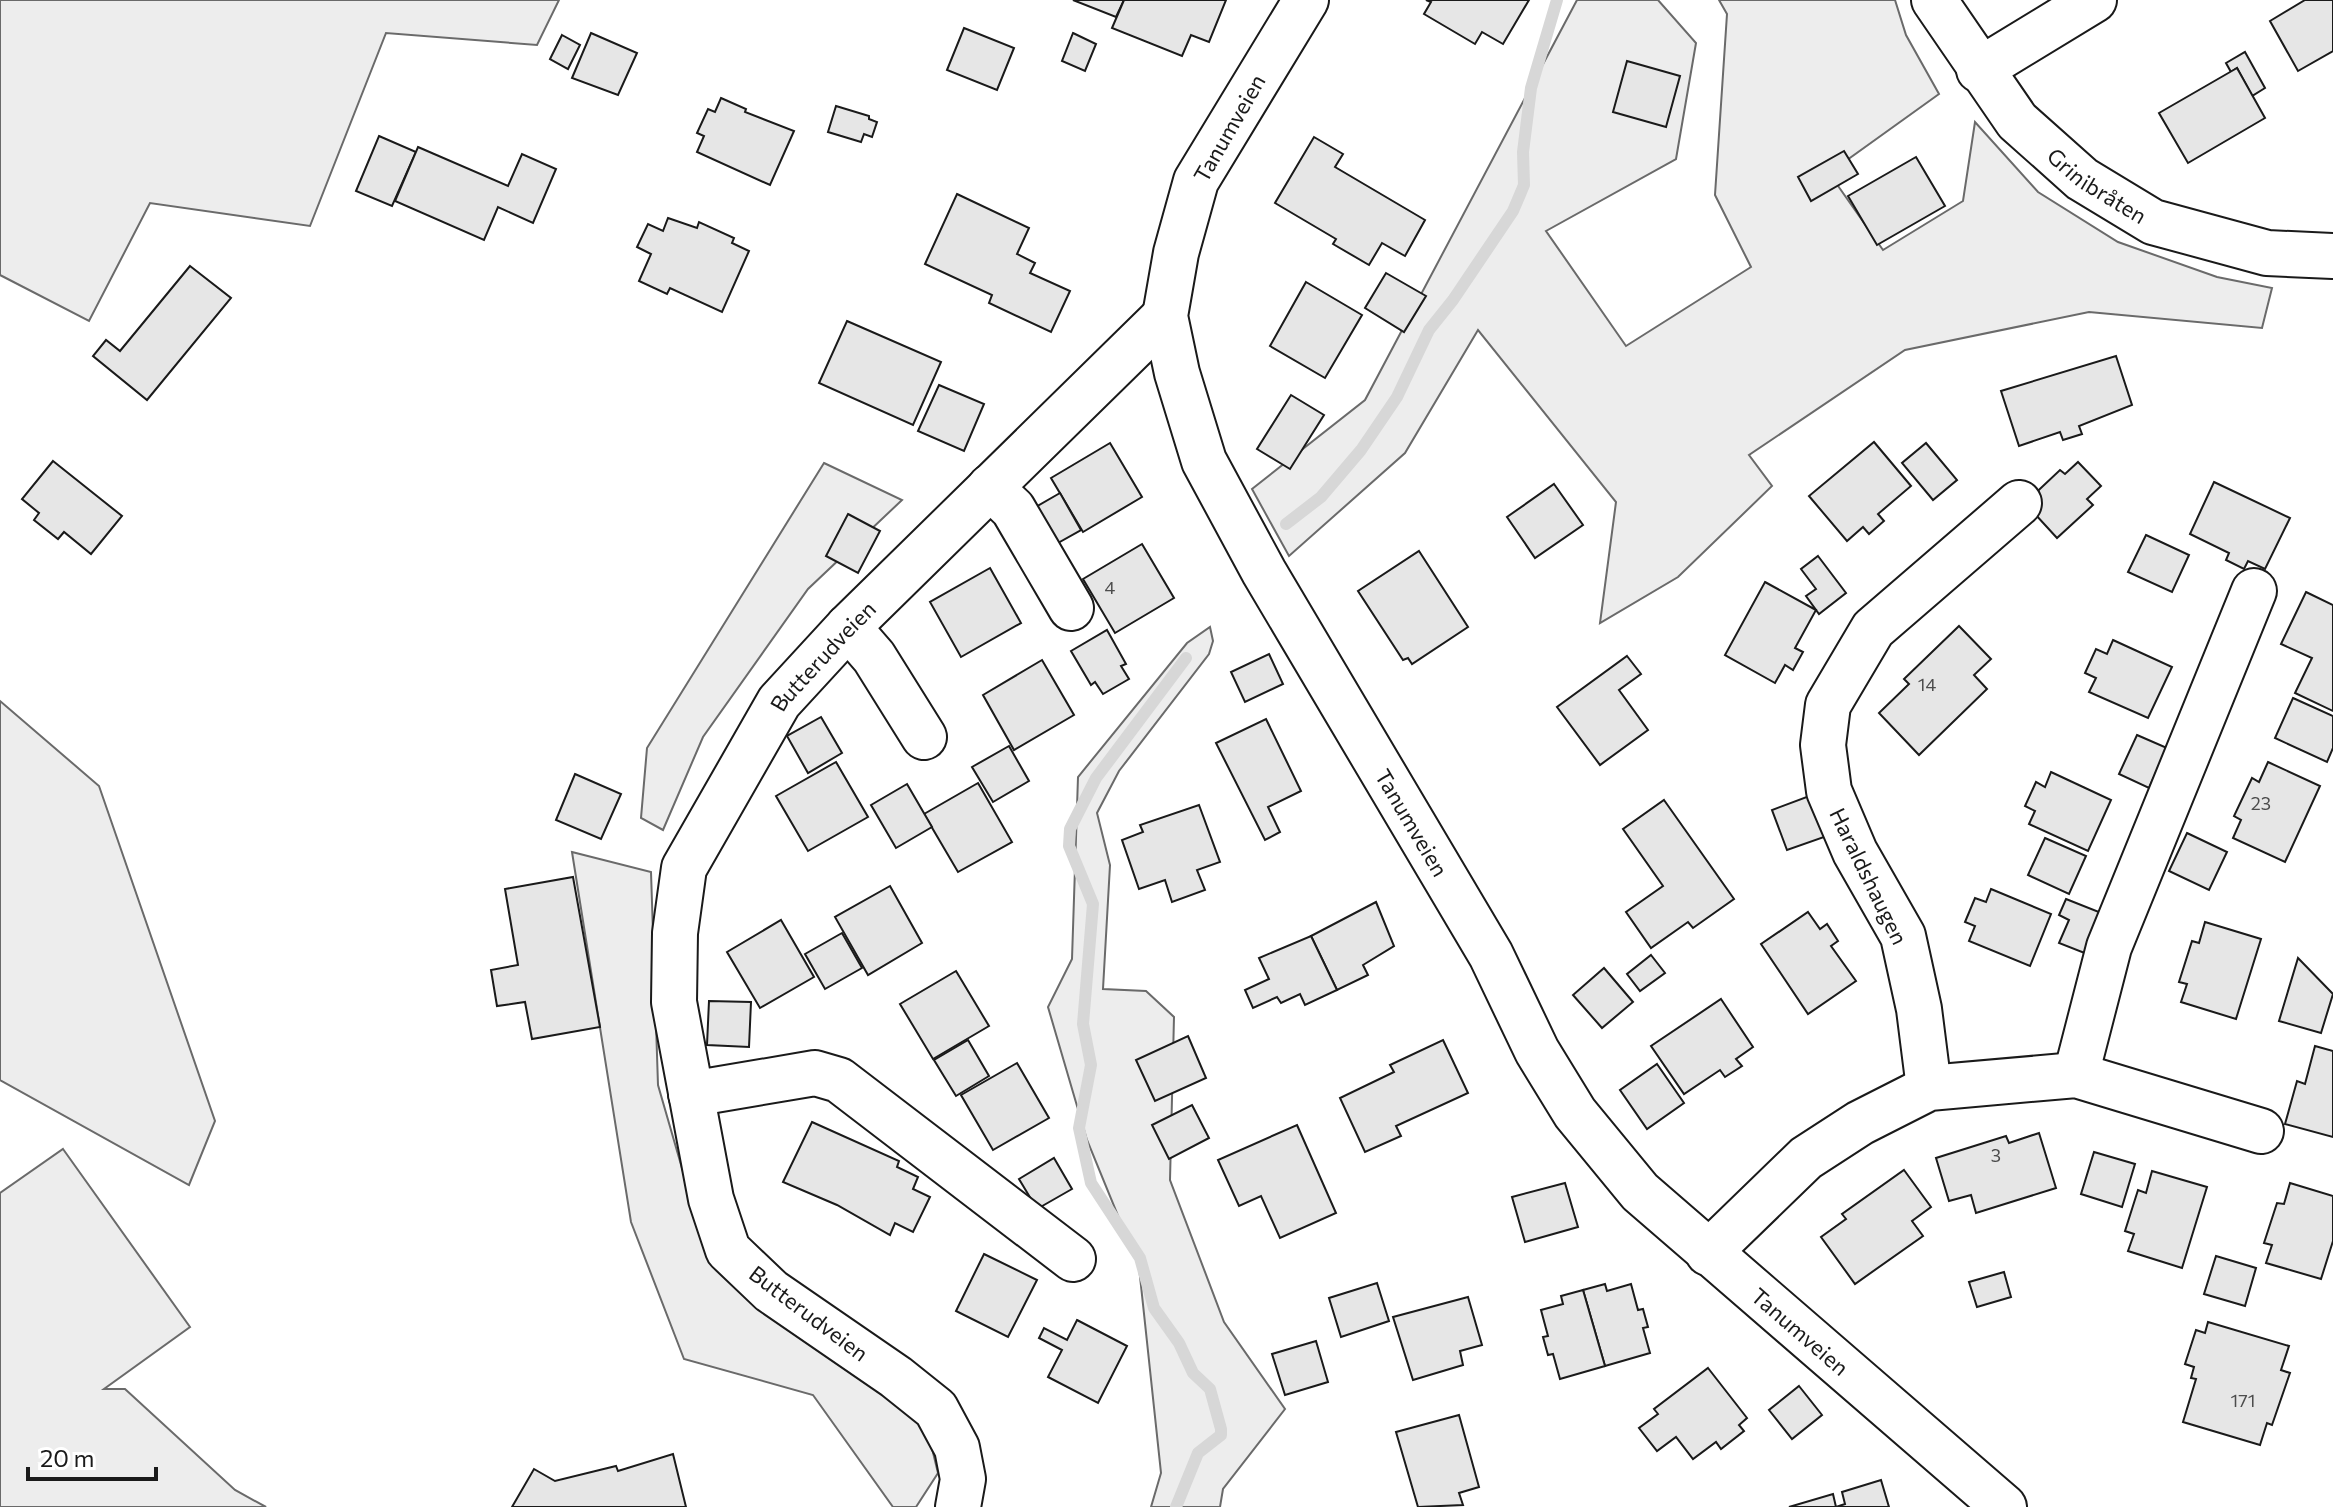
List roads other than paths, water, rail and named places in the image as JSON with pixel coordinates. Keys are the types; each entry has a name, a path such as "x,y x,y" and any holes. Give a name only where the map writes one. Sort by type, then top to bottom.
{"street":[{"name":"Tanumveien","path":"1306,0 1196,181 1176,253 1165,316 1204,461 1264,572 1491,955 1537,1051 1575,1113 1640,1192 2004,1507"},
{"name":"Grinibråten","path":"1934,0 1979,70 2017,121 2082,179 2153,222 2267,253 2333,256"},
{"path":"1979,70 2094,0"},
{"name":"Butterudveien","path":"958,1507 963,1479 957,1448 936,1409 896,1377 771,1291 728,1250 711,1199 674,1002 675,933 684,868 779,702 848,627 1165,316"},
{"path":"990,487 1013,509 1071,608"},
{"name":"Haraldshaugen","path":"1929,1088 1919,1009 1903,936 1855,852 1829,791 1823,745 1828,705 1873,629 2019,503"},
{"path":"2076,1075 2109,947 2254,591"},
{"path":"848,627 874,657 924,737"},
{"path":"691,1094 815,1073 839,1080 1073,1259"},
{"path":"1708,1253 1806,1158 1860,1123 1929,1088 2076,1075 2261,1131"}],"waterway":[{"path":"1286,524 1321,497 1361,450 1397,397 1429,330 1513,211 1524,185 1523,152 1531,88 1557,0"},
{"path":"1176,1507 1198,1453 1221,1435 1221,1429 1210,1389 1193,1373 1179,1343 1154,1308 1140,1258 1091,1183 1079,1128 1091,1065 1083,1024 1093,904 1069,846 1070,829 1096,778 1186,658"}]}
